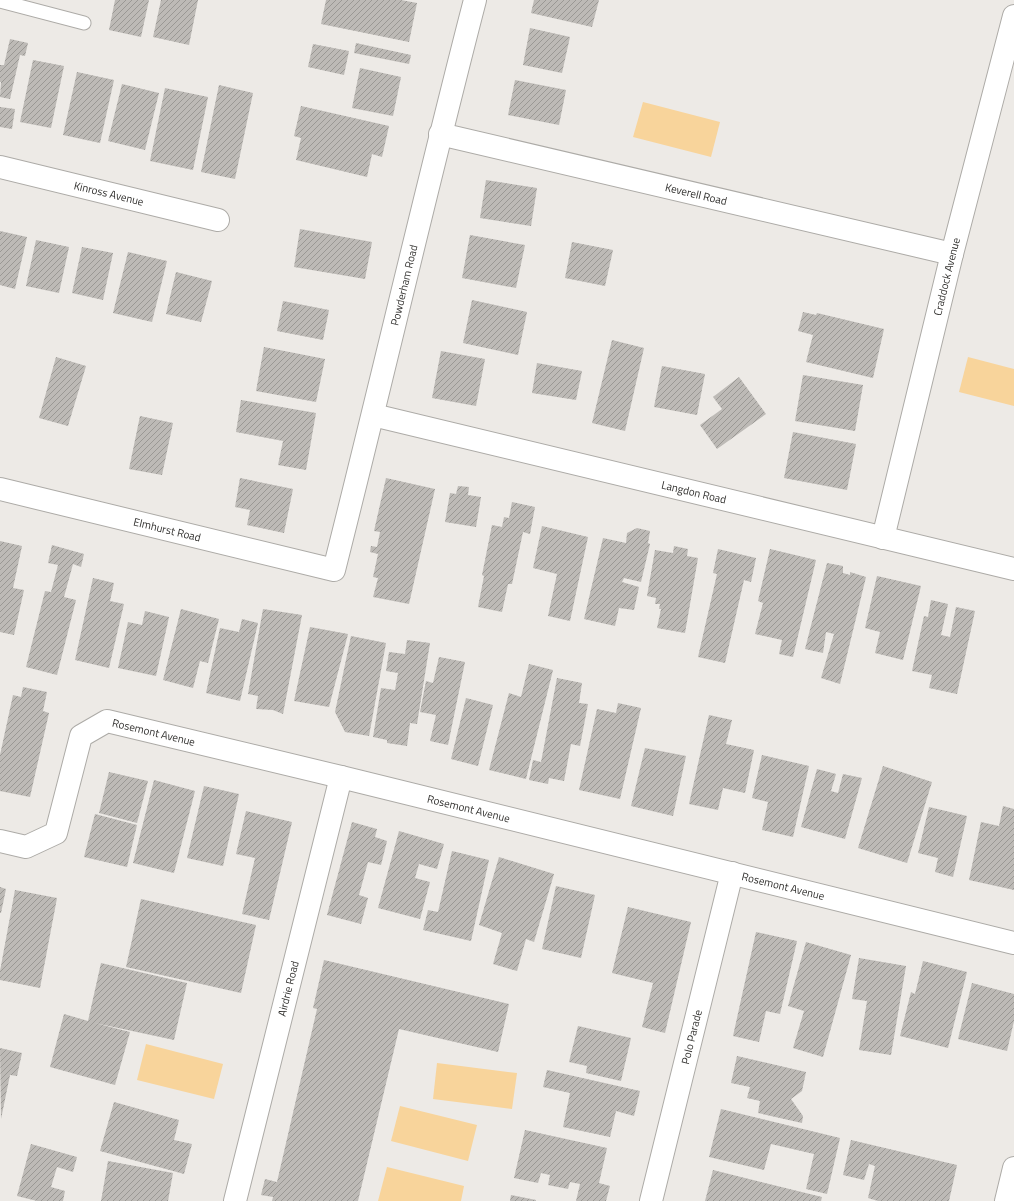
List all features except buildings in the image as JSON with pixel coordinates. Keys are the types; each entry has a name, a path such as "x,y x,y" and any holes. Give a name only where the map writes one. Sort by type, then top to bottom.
{"street":[{"name":"Powderham Road","path":"334,570 373,415 440,134 475,0"},
{"name":"Craddock Avenue","path":"883,538 952,254 1014,16"},
{"name":"Keverell Road","path":"440,134 952,254"},
{"name":"Kinross Avenue","path":"0,168 218,220"},
{"name":"Langdon Road","path":"373,415 1014,569"},
{"name":"Elmhurst Road","path":"0,489 334,570"},
{"name":"Rosemont Avenue","path":"0,841 26,847 56,834 81,736 107,721 341,777 1014,943"},
{"name":"Airdrie Road","path":"235,1201 341,777"},
{"name":"Polo Parade","path":"651,1201 732,873"},
{"path":"1006,1201 1014,1168"}],"lane":[{"path":"0,1 84,23"}],"shaded area":[{"path":"643,102 720,122 711,157 633,137"},
{"path":"968,357 1014,369 1014,406 959,392"},
{"path":"146,1044 223,1064 214,1099 137,1080"},
{"path":"437,1063 517,1073 512,1109 433,1099"},
{"path":"400,1106 477,1125 468,1161 391,1141"},
{"path":"387,1167 464,1186 461,1201 378,1201"}]}
